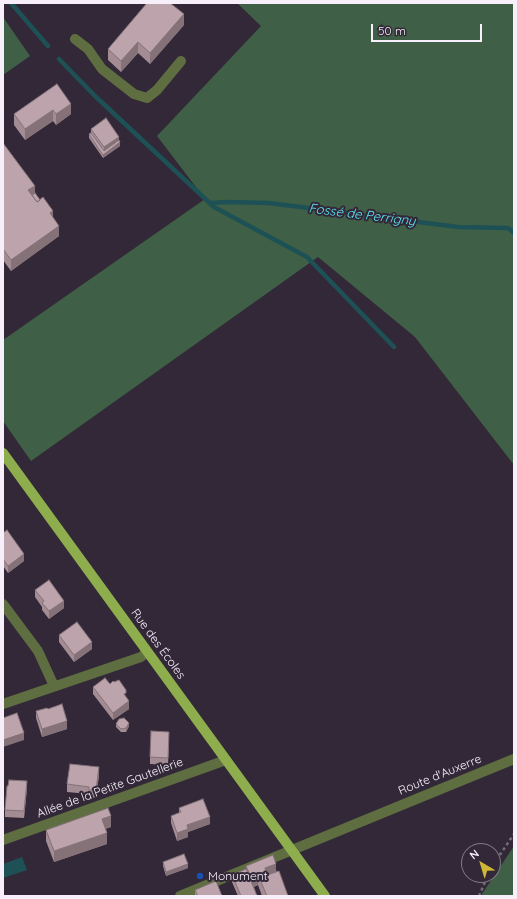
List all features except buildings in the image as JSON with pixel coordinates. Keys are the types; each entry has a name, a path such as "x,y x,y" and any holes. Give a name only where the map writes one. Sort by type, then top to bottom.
{"main road":[{"name":"Rue des Écoles","path":"3,453 325,896"}],"street":[{"path":"75,39 88,49 102,69 134,94 147,98 157,90 181,61"},
{"path":"3,604 38,651 54,686"},
{"path":"3,704 141,657 147,652"},
{"name":"Allée de la Petite Gautellerie","path":"3,840 226,760"},
{"name":"Route d'Auxerre","path":"180,896 514,760"}],"path":[{"path":"501,853 514,834"},
{"path":"479,896 485,883"}],"shaded area":[{"path":"237,3 514,3 514,465 415,337 318,257 31,461 3,421 3,340 205,199 157,136 261,26"},
{"path":"3,17 30,56 3,75"},
{"path":"514,846 514,896 482,896 489,883 501,883 501,866"},
{"path":"22,857 27,870 3,878 3,864"}],"waterway":[{"name":"Fossé de Perrigny","path":"11,3 48,46"},
{"name":"Fossé de Perrigny","path":"59,59 95,96 214,207 307,257 394,347"},
{"name":"Fossé de Perrigny","path":"209,203 269,203 458,227 508,228 514,233"}],"place":[{"name":"Monument","path":"200,876"}]}
